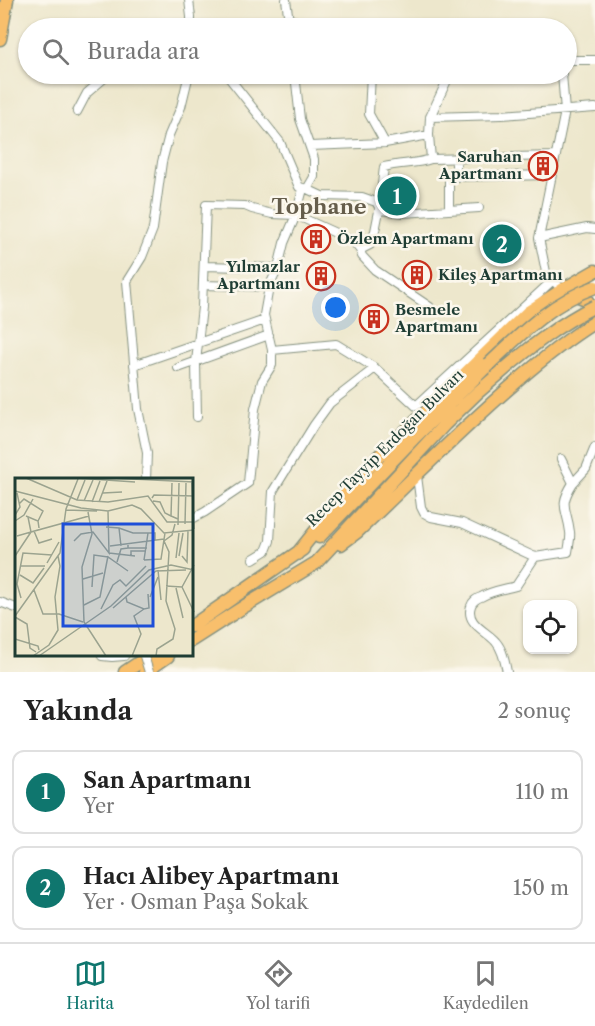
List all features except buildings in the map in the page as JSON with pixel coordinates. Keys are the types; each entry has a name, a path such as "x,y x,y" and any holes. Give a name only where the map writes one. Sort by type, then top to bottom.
{"main road":[{"path":"0,15 2,0"},
{"path":"0,39 7,0"},
{"path":"297,554 378,457 528,312 595,271"},
{"name":"Recep Tayyip Erdoğan Bulvarı","path":"194,625 319,538 427,424 520,335 567,300 595,287"},
{"path":"562,290 586,299 595,314"},
{"name":"Recep Tayyip Erdoğan Bulvarı","path":"194,639 316,563 445,424 477,393 550,332 595,306"},
{"path":"316,563 357,532 508,389 577,333 595,322"},
{"path":"125,672 148,657"},
{"path":"147,672 167,657"}],"street":[{"path":"189,0 191,18"},
{"path":"286,0 288,18"},
{"path":"577,60 595,60"},
{"path":"77,112 87,93 97,84"},
{"path":"146,478 147,453 138,409 128,281 142,257 153,229 162,162 187,84"},
{"path":"234,84 280,142 299,187 322,196 362,197 376,202 381,210 403,213 479,208"},
{"path":"194,518 248,483 255,409 262,381 272,365 272,350 264,315 269,287 278,268 284,243 305,189 314,177 314,159 300,119 296,84"},
{"path":"370,84 369,114 385,142"},
{"path":"431,159 430,117 445,84"},
{"path":"562,290 546,272 539,238 565,111 563,84"},
{"path":"430,117 502,115 595,108"},
{"path":"310,146 385,142 429,135"},
{"path":"360,250 370,245 375,231 382,196 384,167 431,159 556,156"},
{"path":"456,158 456,177"},
{"path":"449,210 449,177 552,175"},
{"path":"197,417 196,362 202,307 206,205 245,206 272,214 296,215 353,241 362,256 375,270 429,307"},
{"path":"539,238 587,228 595,229"},
{"path":"204,266 278,268"},
{"path":"272,350 336,344 375,368 416,406 553,280"},
{"path":"203,285 269,287"},
{"path":"134,365 266,320"},
{"path":"178,368 269,336"},
{"path":"252,559 266,551 270,541 273,491 314,426 330,403 375,368"},
{"path":"417,476 419,500 424,513 431,517 462,523 535,557 568,552 571,534 564,505 566,496 573,483 586,469 595,447"},
{"path":"561,459 573,483"},
{"path":"507,672 504,658 496,642 473,623 470,615 471,607 473,602 480,597 516,586 535,557"},
{"path":"0,602 15,608"},
{"path":"144,657 147,672"}],"place":[{"name":"Saruhan Apartmanı","path":"543,166"},
{"name":"San Apartmanı","path":"397,196"},
{"name":"Özlem Apartmanı","path":"316,239"},
{"name":"Hacı Alibey Apartmanı","path":"502,244"},
{"name":"Kileş Apartmanı","path":"417,275"},
{"name":"Yılmazlar Apartmanı","path":"321,276"},
{"name":"Besmele Apartmanı","path":"374,319"}],"district":[{"name":"Tophane","path":"319,207"}]}
